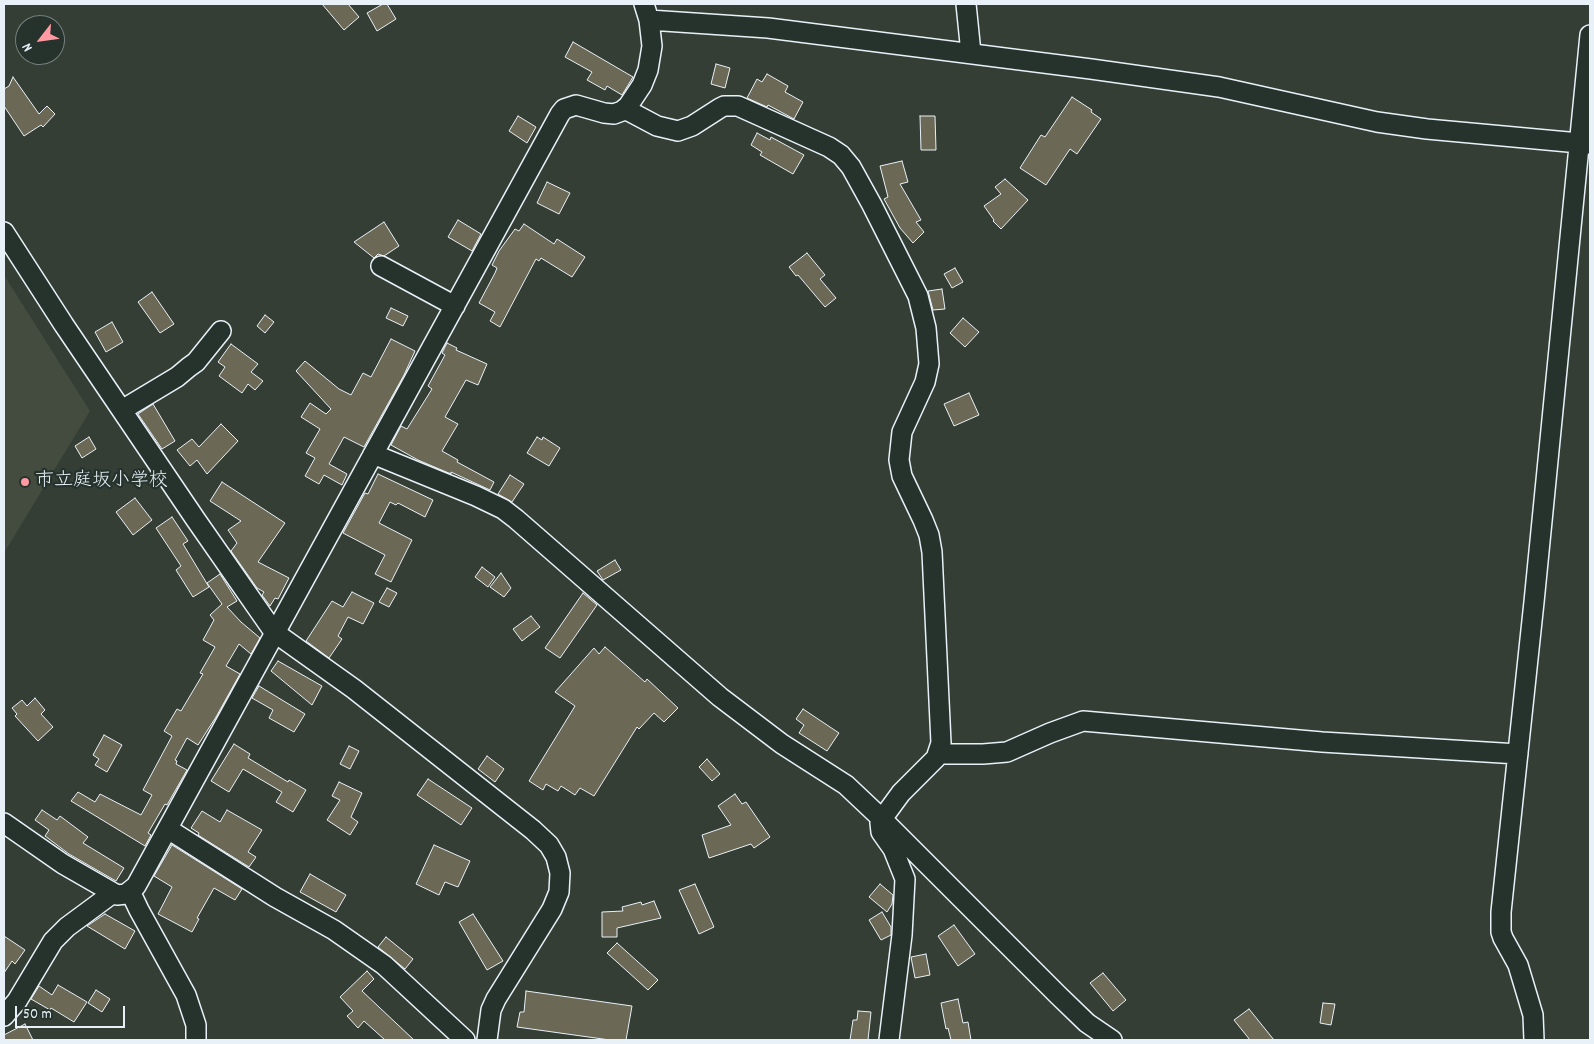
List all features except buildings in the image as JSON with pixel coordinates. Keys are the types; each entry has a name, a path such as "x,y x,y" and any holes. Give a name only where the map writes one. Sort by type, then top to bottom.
{"street":[{"path":"966,4 971,53"},
{"path":"4,1016 17,1001 53,941 67,927 142,877 274,632 564,109 579,105 609,114 619,112 625,109 642,85 648,70 652,46 647,12 1219,87 1377,122 1408,127 1585,144"},
{"path":"1534,1040 1533,1015 1518,965 1506,946 1501,932 1501,912 1585,144 1590,35"},
{"path":"625,109 657,126 678,131 692,126 720,108 738,106 829,147 851,167 915,289 926,328 929,364 925,382 902,432 899,460 902,476 923,520 932,552 941,743 936,758 901,793 880,823 881,832 893,849 905,879 902,935 889,1040"},
{"path":"4,232 196,520 274,632 354,689 533,830 549,845 556,857 560,873 559,892 552,909 496,999 491,1010 487,1040"},
{"path":"381,266 455,306"},
{"path":"122,410 177,377 190,367 221,331"},
{"path":"373,454 439,480 503,509 720,697 782,744 846,785 882,818 1087,1023 1112,1040"},
{"path":"938,753 1007,752 1073,724 1089,721 1322,742 1518,754"},
{"path":"4,823 63,864 121,892 139,910 188,1001 196,1025 196,1040"},
{"path":"168,829 275,897 334,930 384,965 465,1040"}],"shaded area":[{"name":"市立庭坂小学校","path":"4,275 90,411 4,553"}],"place":[{"name":"市立庭坂小学校","path":"25,482"}]}
